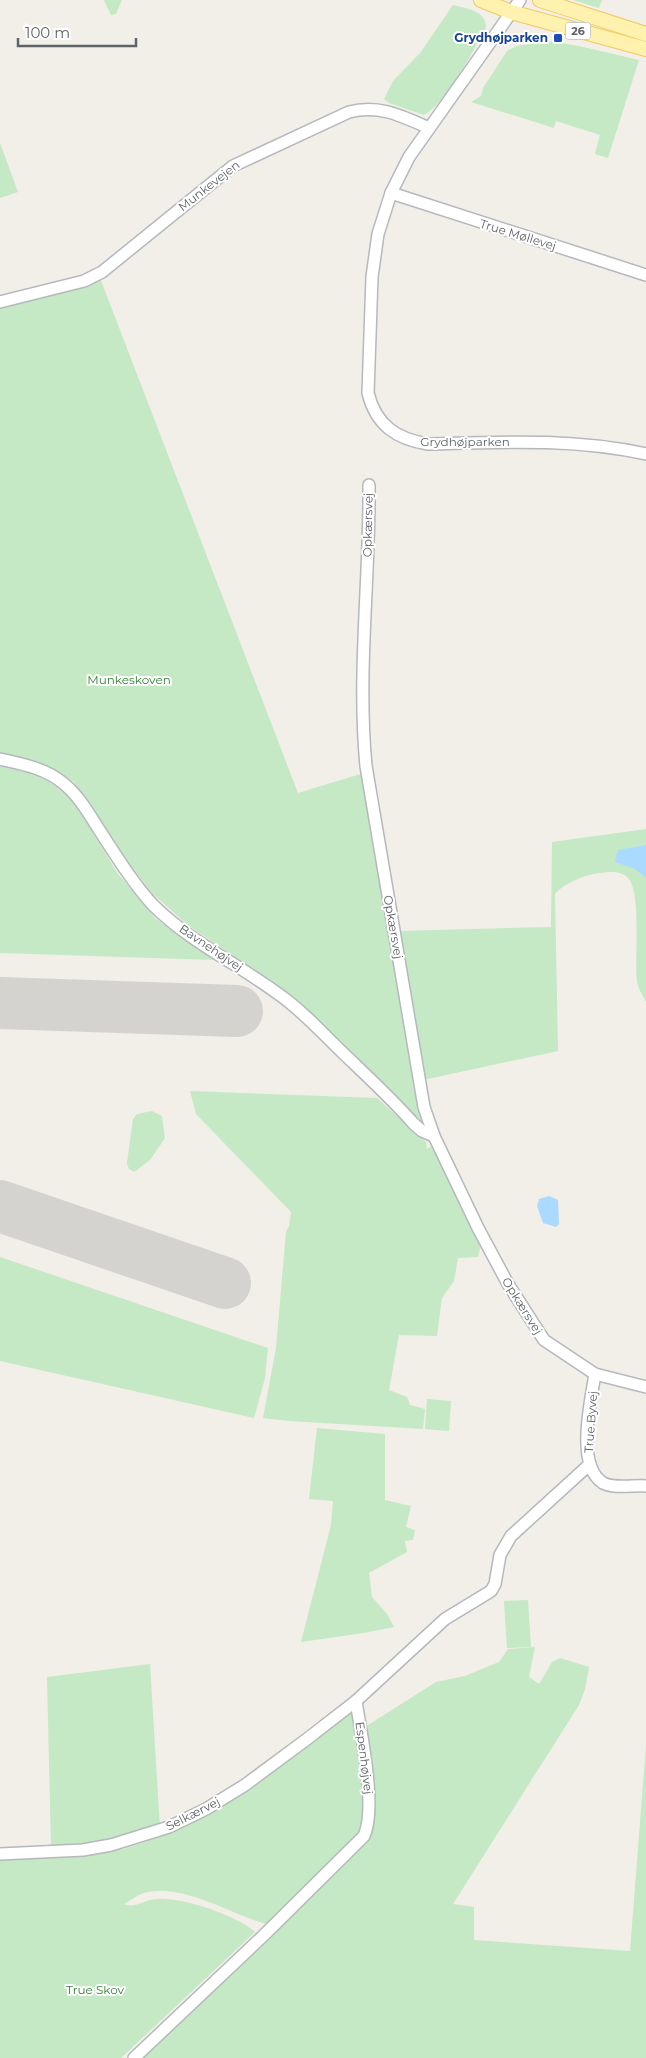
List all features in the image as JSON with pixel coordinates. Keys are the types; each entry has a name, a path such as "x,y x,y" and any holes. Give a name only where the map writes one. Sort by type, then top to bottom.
{"main road":[{"name":"26","path":"481,0 511,12 646,50"},
{"name":"26","path":"540,0 646,34"}],"street":[{"name":"Grydhøjparken","path":"520,0 410,156 391,193 378,234 372,277 368,393 372,408 381,422 396,433 415,442 428,444 574,443 646,454"},
{"name":"Munkevejen","path":"0,302 84,280 102,272 233,166 356,110 372,108 388,110 429,128"},
{"name":"True Møllevej","path":"391,193 646,275"},
{"name":"Opkærsvej","path":"369,485 362,721 366,766 420,1089 434,1136 496,1264 544,1340"},
{"name":"Bavnehøjvej","path":"0,758 32,766 62,782 85,807 116,856 153,904 196,939 278,993 301,1012 414,1124 422,1131 434,1136"},
{"name":"True Byvej","path":"544,1340 595,1374 646,1387"},
{"name":"True Byvej","path":"595,1374 587,1446 590,1464 597,1477 604,1483 646,1486"},
{"path":"356,1701 445,1619 491,1590 495,1584 500,1555 511,1536 590,1464"},
{"name":"Selkærvej","path":"0,1854 84,1850 132,1840 169,1828 206,1809 245,1785 356,1701"},
{"name":"Espenhøjvej","path":"134,2058 264,1935 364,1836 369,1821 369,1800 356,1701"}],"green space":[{"path":"104,0 122,0 116,14 111,15"},
{"path":"573,0 602,0 599,8"},
{"path":"453,5 475,11 483,17 486,28 458,76 433,109 424,115 389,103 384,99 393,81 420,53"},
{"path":"548,41 639,60 608,158 595,154 600,135 556,121 554,128 471,102 481,96 483,88 507,51 517,46"},
{"path":"0,143 18,192 0,198"},
{"name":"Munkeskoven","path":"100,278 298,793 364,773 424,1121 419,1123 300,1002 188,925 153,894 125,858 73,781 49,767 0,754 0,307"},
{"path":"0,763 28,770 50,782 75,803 118,874 156,919 215,960 0,953"},
{"path":"646,829 646,1002 637,981 635,898 628,878 625,875 611,872 581,878 564,886 555,894 558,1051 423,1080 398,931 551,927 552,842"},
{"path":"190,1091 377,1098 426,1142 427,1149 433,1145 481,1244 478,1257 458,1258 454,1281 442,1298 437,1336 399,1335 389,1390 407,1397 410,1405 425,1409 423,1429 263,1418 276,1348 286,1232 291,1212 196,1114"},
{"path":"152,1111 162,1116 165,1138 150,1160 134,1172 129,1169 127,1163 133,1119 137,1114"},
{"path":"0,1257 268,1348 265,1378 254,1418 0,1361"},
{"path":"427,1399 451,1401 449,1431 425,1429"},
{"path":"317,1428 385,1434 385,1500 411,1506 406,1527 415,1530 413,1540 405,1541 407,1552 369,1573 372,1597 387,1614 394,1627 301,1642 331,1525 333,1501 309,1499"},
{"path":"528,1600 531,1647 507,1648 504,1601"},
{"path":"535,1647 529,1677 539,1684 552,1662 560,1658 589,1667 585,1689 579,1705 453,1904 474,1907 474,1940 630,1951 646,1745 646,2058 136,2058 295,1908 335,1874 367,1840 374,1816 365,1727 436,1682 465,1676 499,1662 508,1649"},
{"path":"150,1664 160,1827 83,1846 51,1847 47,1677"},
{"name":"True Skov","path":"351,1712 357,1732 367,1808 357,1838 267,1924 206,1901 174,1892 144,1893 124,1904 137,1905 148,1900 157,1899 180,1901 208,1908 235,1919 255,1932 121,2058 0,2058 0,1859 87,1854 124,1849 163,1836 206,1814"}],"water":[{"path":"646,845 646,878 635,869 615,862 618,850"},
{"path":"549,1196 558,1200 559,1224 556,1227 543,1223 537,1206 539,1199"}],"runway":[{"path":"0,1003 237,1011"},
{"path":"0,1206 225,1283"}],"place":[{"name":"Grydhøjparken","path":"558,38"}]}
